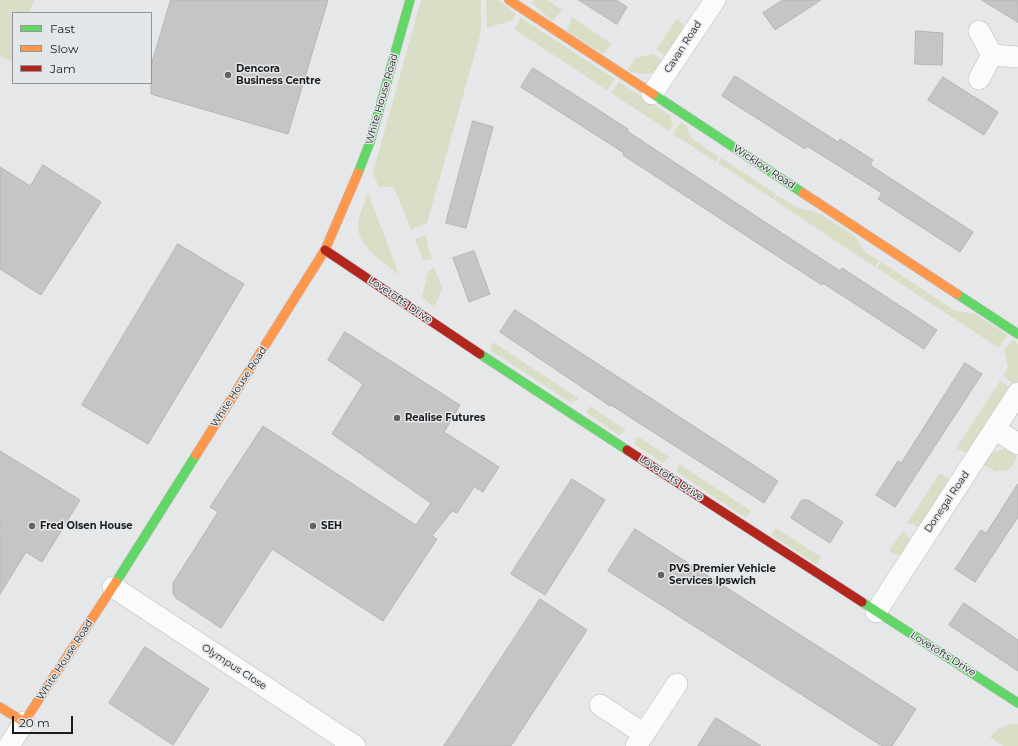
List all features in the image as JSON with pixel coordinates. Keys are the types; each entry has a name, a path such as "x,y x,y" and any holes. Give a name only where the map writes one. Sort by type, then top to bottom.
{"street":[{"name":"White House Road","path":"9,746 113,588 325,250 350,195 370,142 410,0"},
{"name":"Wicklow Road","path":"509,0 1018,334"},
{"name":"Cavan Road","path":"652,94 715,0"},
{"path":"979,31 992,55"},
{"path":"992,55 1018,57"},
{"path":"979,79 992,55"},
{"name":"Lovetofts Drive","path":"325,250 454,337 1018,703"},
{"name":"Donegal Road","path":"876,612 1018,393"},
{"path":"995,429 1018,444"},
{"name":"Olympus Close","path":"113,588 355,746"},
{"path":"600,705 640,740 677,684"},
{"path":"0,707 24,722"}],"green space":[{"path":"0,0 34,0 29,12 12,12 12,62 0,56"},
{"path":"421,0 481,0 481,32 427,223 411,230 394,187 379,187 373,173"},
{"path":"486,0 498,0 516,14 513,20 487,28"},
{"path":"534,0 547,0 563,10 552,21 532,3"},
{"path":"572,17 612,44 603,54 567,31"},
{"path":"521,18 615,79 607,90 514,29"},
{"path":"677,18 687,30 668,58 656,50"},
{"path":"653,54 666,63 648,74 639,74 627,70 636,58"},
{"path":"619,82 671,116 671,123 673,124 669,131 611,93"},
{"path":"681,122 687,126 691,138 719,157 716,162 673,134"},
{"path":"721,158 776,194 773,199 718,163"},
{"path":"368,193 399,275 367,248 359,234 359,218"},
{"path":"777,195 798,208 819,213 855,236 864,251 879,261 875,267 774,200"},
{"path":"426,235 428,248 432,259 423,260 415,239"},
{"path":"881,262 955,311 975,314 1008,335 999,348 877,268"},
{"path":"434,267 442,288 434,308 422,297 428,272"},
{"path":"1013,339 1018,344 1018,382 1016,385 1003,376 1008,367 1004,351"},
{"path":"493,342 579,399 571,403 490,350"},
{"path":"1000,381 1013,389 970,455 956,448"},
{"path":"589,406 626,430 619,435 587,413"},
{"path":"637,436 669,457 663,463 634,444"},
{"path":"1009,449 1017,453 1017,457 1010,469 995,472 985,465 983,460 989,455 998,451"},
{"path":"679,464 751,511 746,518 677,472"},
{"path":"940,473 948,478 951,485 923,528 907,523"},
{"path":"776,528 821,557 816,564 771,535"},
{"path":"903,531 913,542 904,556 897,555 889,551"},
{"path":"1011,724 1018,724 1018,746 1003,746 990,737 998,729"}],"building":[{"name":"Dencora Business Centre","path":"171,0 328,0 288,134 151,94 152,63"},
{"path":"579,0 616,0 627,7 617,24"},
{"path":"783,0 821,0 775,30 763,13"},
{"path":"982,0 1018,0 1018,22"},
{"path":"916,31 943,33 942,65 915,64"},
{"path":"533,68 628,129 627,131 840,271 842,268 937,330 924,349 823,283 822,285 774,254 623,155 624,153 521,87"},
{"path":"735,76 838,142 840,139 873,160 870,165 973,232 960,252 878,199 882,193 807,146 805,149 722,96"},
{"path":"943,77 998,112 984,135 928,100"},
{"path":"473,121 493,127 466,228 446,223"},
{"path":"43,165 101,202 41,295 0,269 0,167 30,186"},
{"path":"178,244 244,284 148,444 82,405"},
{"path":"474,251 490,294 469,302 453,258"},
{"path":"515,310 778,481 764,503 611,405 610,406 500,332"},
{"name":"SEH","path":"345,332 460,405 444,432 499,467 483,492 474,487 457,513 452,511 432,536 437,539 383,621 272,549 221,628 176,598 173,594 173,583 218,512 210,507 263,426 416,525 431,503 332,434 363,384 328,360"},
{"path":"965,363 982,374 895,507 876,495 898,461 901,463"},
{"name":"Fred Olsen House","path":"0,451 80,500 42,562 26,552 0,594"},
{"path":"572,479 605,500 545,595 511,574"},
{"path":"1018,484 1018,517 975,582 955,569 981,530 986,533"},
{"path":"802,500 808,500 843,522 830,543 791,518"},
{"path":"635,529 916,709 892,746 882,746 608,571"},
{"path":"540,599 587,630 511,746 444,746"},
{"path":"964,603 1018,640 1018,671 949,625"},
{"path":"145,647 209,689 173,745 109,703"},
{"path":"716,718 761,746 698,746"}],"traffic: fast":[{"path":"358,173 370,142 410,0"},
{"path":"653,94 803,193"},
{"path":"957,294 1018,334"},
{"path":"480,354 627,450"},
{"path":"116,582 196,455"},
{"path":"862,602 1018,703"}],"traffic: slow":[{"path":"509,0 653,94"},
{"path":"196,455 325,250 358,173"},
{"path":"803,193 957,294"},
{"path":"0,707 24,722 116,582"}],"traffic: jam":[{"path":"325,250 480,354"},
{"path":"627,450 862,602"}],"place":[{"name":"Dencora Business Centre","path":"228,75"},
{"name":"Realise Futures","path":"397,418"},
{"name":"Fred Olsen House","path":"32,526"},
{"name":"SEH","path":"313,526"},
{"name":"PVS Premier Vehicle Services Ipswich","path":"661,575"}]}
